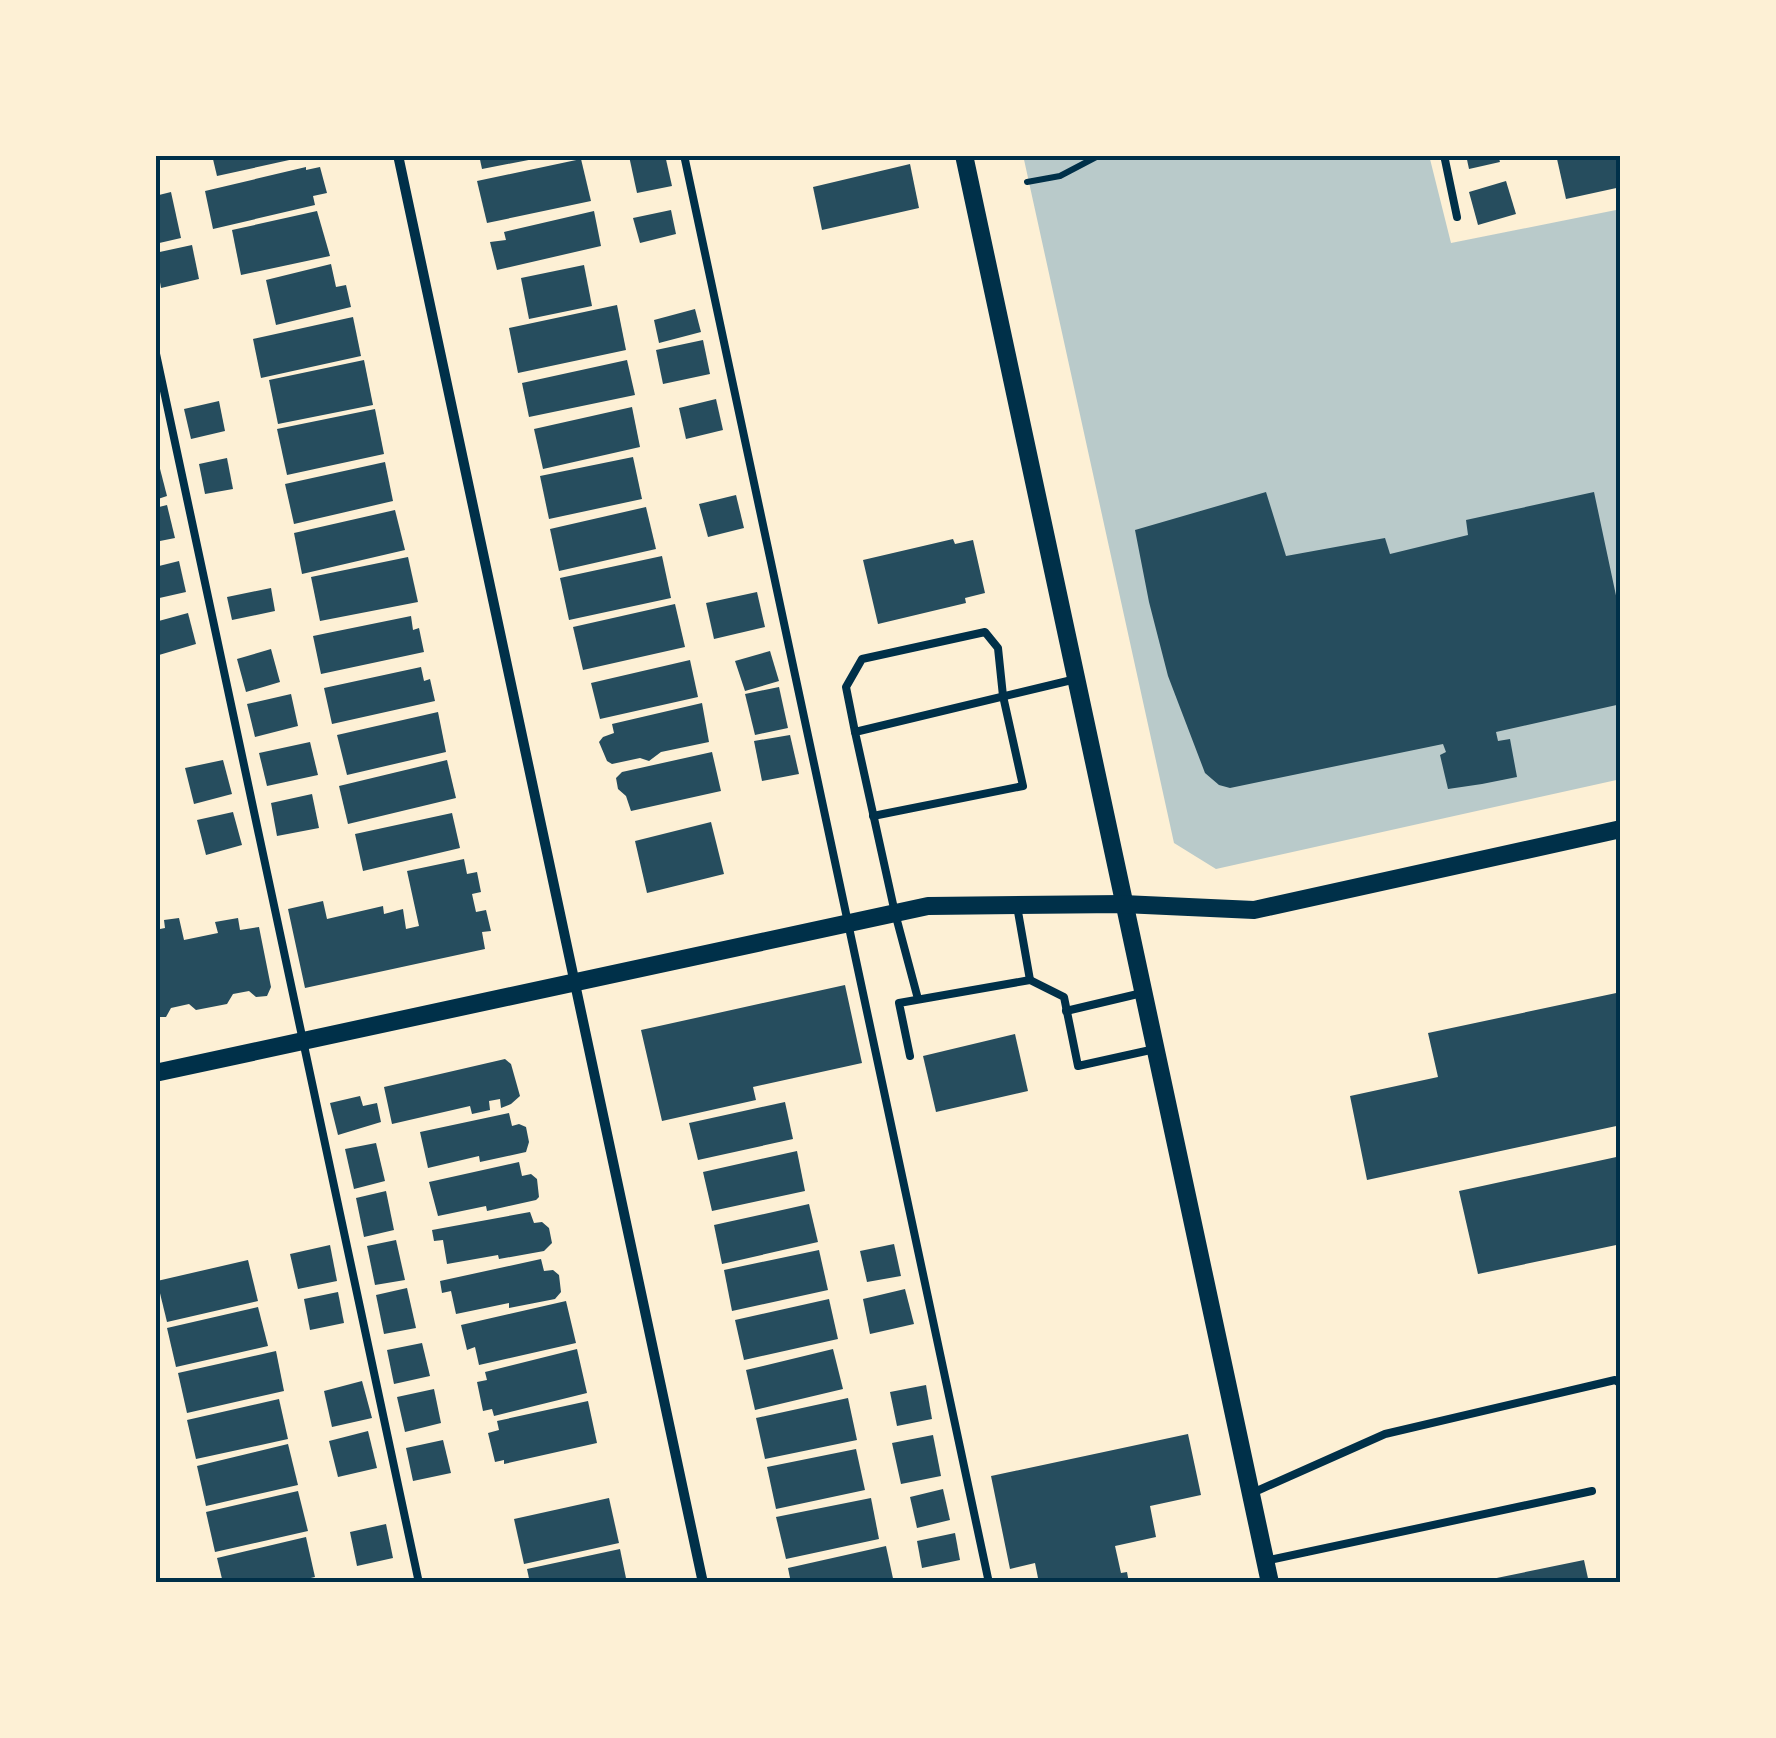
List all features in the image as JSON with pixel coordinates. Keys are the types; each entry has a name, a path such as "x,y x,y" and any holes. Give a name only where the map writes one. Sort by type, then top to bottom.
{"street":[{"path":"398,155 703,1583"},
{"path":"964,155 1270,1583"},
{"path":"155,1072 928,906 1123,904 1254,910 1621,829"}],"lane":[{"path":"684,155 989,1583"},
{"path":"1444,155 1457,217"},
{"path":"155,350 419,1583"},
{"path":"874,816 1023,786 1003,696 998,648 985,632 862,660 846,687 895,913 918,999"},
{"path":"855,732 1076,679"},
{"path":"1016,905 1030,980"},
{"path":"910,1056 898,1004 1030,980 1064,997 1078,1066 1154,1050"},
{"path":"1066,1011 1142,993"},
{"path":"1250,1494 1385,1434 1615,1380 1621,1384"},
{"path":"1265,1561 1592,1491"}],"path":[{"path":"1027,182 1060,176 1100,155"}],"shaded area":[{"path":"1023,155 1429,155 1451,243 1621,209 1621,779 1216,869 1174,843"}],"building":[{"path":"212,155 303,155 303,157 217,176"},
{"path":"479,155 544,155 544,157 482,169"},
{"path":"665,155 672,186 637,193 629,156"},
{"path":"1466,155 1498,155 1500,162 1469,169"},
{"path":"1621,155 1621,187 1566,199 1557,159"},
{"path":"581,159 591,201 487,223 477,181"},
{"path":"910,164 919,208 822,230 813,187"},
{"path":"320,167 327,193 313,196 315,205 213,229 205,191"},
{"path":"1506,181 1516,214 1478,225 1469,192"},
{"path":"171,192 181,238 155,244 155,196"},
{"path":"671,210 676,234 640,243 633,218"},
{"path":"317,211 330,256 241,275 232,230"},
{"path":"594,211 601,246 497,270 490,242 506,240 504,232"},
{"path":"192,245 199,279 161,288 155,253"},
{"path":"331,264 336,287 346,285 351,307 276,325 266,280"},
{"path":"584,265 592,306 529,319 521,278"},
{"path":"617,305 626,350 518,373 509,328"},
{"path":"695,309 701,332 659,343 654,320"},
{"path":"353,317 361,356 261,378 253,339"},
{"path":"703,340 710,374 663,384 656,350"},
{"path":"364,360 373,405 278,424 269,380"},
{"path":"627,360 635,395 529,417 522,383"},
{"path":"716,399 723,430 686,439 679,408"},
{"path":"219,401 225,431 191,439 184,409"},
{"path":"632,407 640,447 543,469 534,429"},
{"path":"375,409 384,454 287,475 277,429"},
{"path":"633,457 642,499 549,519 540,476"},
{"path":"227,458 233,489 205,494 199,464"},
{"path":"158,461 167,496 155,500 155,462"},
{"path":"385,462 393,501 294,524 285,484"},
{"path":"1266,492 1286,556 1385,538 1390,554 1468,535 1466,520 1594,492 1621,619 1621,704 1496,732 1498,741 1510,739 1517,777 1448,789 1440,755 1446,752 1443,744 1230,788 1219,785 1205,773 1168,676 1135,530"},
{"path":"736,495 744,528 708,537 699,504"},
{"path":"167,505 175,538 155,542 155,508"},
{"path":"646,507 656,549 559,571 550,529"},
{"path":"395,510 405,550 302,574 294,533"},
{"path":"953,539 955,544 973,540 985,593 965,598 966,603 878,624 863,560"},
{"path":"662,556 671,598 569,620 560,578"},
{"path":"408,557 418,602 320,621 311,577"},
{"path":"179,561 186,592 155,599 155,567"},
{"path":"271,588 275,611 232,620 227,597"},
{"path":"757,592 765,627 714,639 706,603"},
{"path":"675,604 685,647 583,670 573,627"},
{"path":"188,613 196,644 159,655 155,622"},
{"path":"411,616 413,630 419,628 424,652 321,674 313,636"},
{"path":"271,649 280,682 246,692 237,659"},
{"path":"770,651 779,681 745,691 735,661"},
{"path":"690,660 698,697 600,719 591,683"},
{"path":"421,667 424,681 430,679 435,701 332,724 324,688"},
{"path":"779,687 788,728 755,735 745,694"},
{"path":"291,694 298,726 255,737 247,704"},
{"path":"702,703 709,742 661,752 649,761 607,761 599,742 614,733 612,724"},
{"path":"438,712 446,752 347,775 337,735"},
{"path":"790,735 799,774 762,781 754,741"},
{"path":"310,742 318,775 267,786 259,753"},
{"path":"712,752 721,791 631,811 626,796 618,789 616,778 622,772"},
{"path":"223,760 232,794 194,804 185,768"},
{"path":"447,760 456,798 348,824 339,786"},
{"path":"312,794 319,828 277,836 271,803"},
{"path":"233,812 242,845 206,855 197,820"},
{"path":"452,813 460,848 363,871 355,834"},
{"path":"711,822 724,874 647,893 635,841"},
{"path":"464,859 467,874 477,872 481,892 472,894 476,912 486,910 491,931 482,932 485,949 305,988 288,909 323,901 327,919 383,906 384,914 403,909 406,929 419,926 407,871"},
{"path":"179,918 184,940 218,933 215,922 238,918 240,930 259,927 271,987 267,996 256,997 249,991 233,994 227,1004 196,1010 189,1004 171,1008 166,1017 155,1017 155,930 165,928 164,920"},
{"path":"845,985 862,1063 753,1087 756,1100 662,1121 641,1030"},
{"path":"1621,992 1621,1125 1367,1180 1350,1096 1438,1077 1428,1033"},
{"path":"1015,1034 1028,1091 936,1112 923,1056"},
{"path":"505,1059 511,1064 520,1096 511,1104 501,1108 500,1099 489,1101 490,1110 472,1114 470,1106 392,1124 384,1087"},
{"path":"360,1096 363,1106 377,1103 381,1122 338,1135 330,1103"},
{"path":"785,1102 793,1139 698,1160 689,1123"},
{"path":"509,1113 512,1126 526,1127 526,1152 480,1162 479,1156 428,1168 420,1132"},
{"path":"376,1143 385,1181 354,1189 345,1149"},
{"path":"797,1151 805,1191 712,1211 703,1172"},
{"path":"1621,1156 1621,1244 1478,1274 1459,1191"},
{"path":"519,1162 522,1176 531,1174 537,1179 536,1200 438,1216 429,1182"},
{"path":"386,1191 394,1230 364,1237 356,1198"},
{"path":"809,1204 818,1242 722,1264 714,1225"},
{"path":"530,1212 534,1223 542,1222 549,1228 552,1243 544,1251 447,1264 443,1240 434,1241 432,1230"},
{"path":"396,1240 405,1280 375,1285 367,1246"},
{"path":"894,1244 901,1276 867,1282 860,1251"},
{"path":"330,1245 337,1281 298,1289 290,1254"},
{"path":"819,1250 828,1290 732,1311 724,1270"},
{"path":"541,1259 544,1271 553,1270 559,1275 561,1292 555,1299 456,1314 451,1291 442,1293 440,1281"},
{"path":"248,1260 258,1301 167,1322 157,1281"},
{"path":"407,1288 416,1328 384,1334 376,1295"},
{"path":"905,1289 914,1324 870,1334 863,1299"},
{"path":"338,1292 344,1323 310,1330 304,1299"},
{"path":"829,1299 838,1339 744,1360 735,1320"},
{"path":"566,1301 576,1343 479,1365 475,1347 467,1350 461,1325"},
{"path":"258,1307 268,1346 176,1367 167,1328"},
{"path":"422,1343 430,1376 394,1384 387,1350"},
{"path":"577,1349 587,1393 494,1416 492,1409 483,1411 477,1382 487,1380 485,1372"},
{"path":"833,1349 843,1389 755,1410 746,1370"},
{"path":"276,1351 284,1391 187,1413 178,1373"},
{"path":"362,1381 372,1418 332,1427 324,1391"},
{"path":"926,1385 932,1419 897,1426 890,1392"},
{"path":"434,1389 441,1423 405,1432 397,1397"},
{"path":"848,1398 857,1440 765,1459 756,1418"},
{"path":"279,1399 288,1439 196,1459 187,1420"},
{"path":"588,1401 597,1443 504,1464 504,1460 495,1462 488,1433 499,1430 497,1421"},
{"path":"368,1431 377,1468 338,1477 329,1441"},
{"path":"1188,1434 1201,1495 1150,1506 1156,1537 1115,1546 1121,1573 1127,1572 1129,1583 1039,1583 1035,1563 1010,1569 991,1476"},
{"path":"933,1435 941,1476 901,1484 892,1443"},
{"path":"443,1440 451,1473 413,1481 406,1448"},
{"path":"288,1444 298,1485 206,1506 197,1466"},
{"path":"856,1449 865,1490 776,1509 767,1467"},
{"path":"943,1489 950,1520 917,1528 910,1497"},
{"path":"298,1491 308,1531 215,1552 206,1512"},
{"path":"609,1498 619,1543 524,1564 514,1519"},
{"path":"871,1498 879,1539 786,1559 776,1517"},
{"path":"386,1524 393,1558 357,1566 350,1532"},
{"path":"955,1533 960,1560 922,1568 917,1541"},
{"path":"306,1537 315,1577 289,1583 223,1583 217,1558"},
{"path":"886,1546 894,1583 791,1583 788,1568"},
{"path":"620,1549 627,1583 530,1583 527,1569"},
{"path":"1584,1560 1589,1583 1482,1581"}]}
